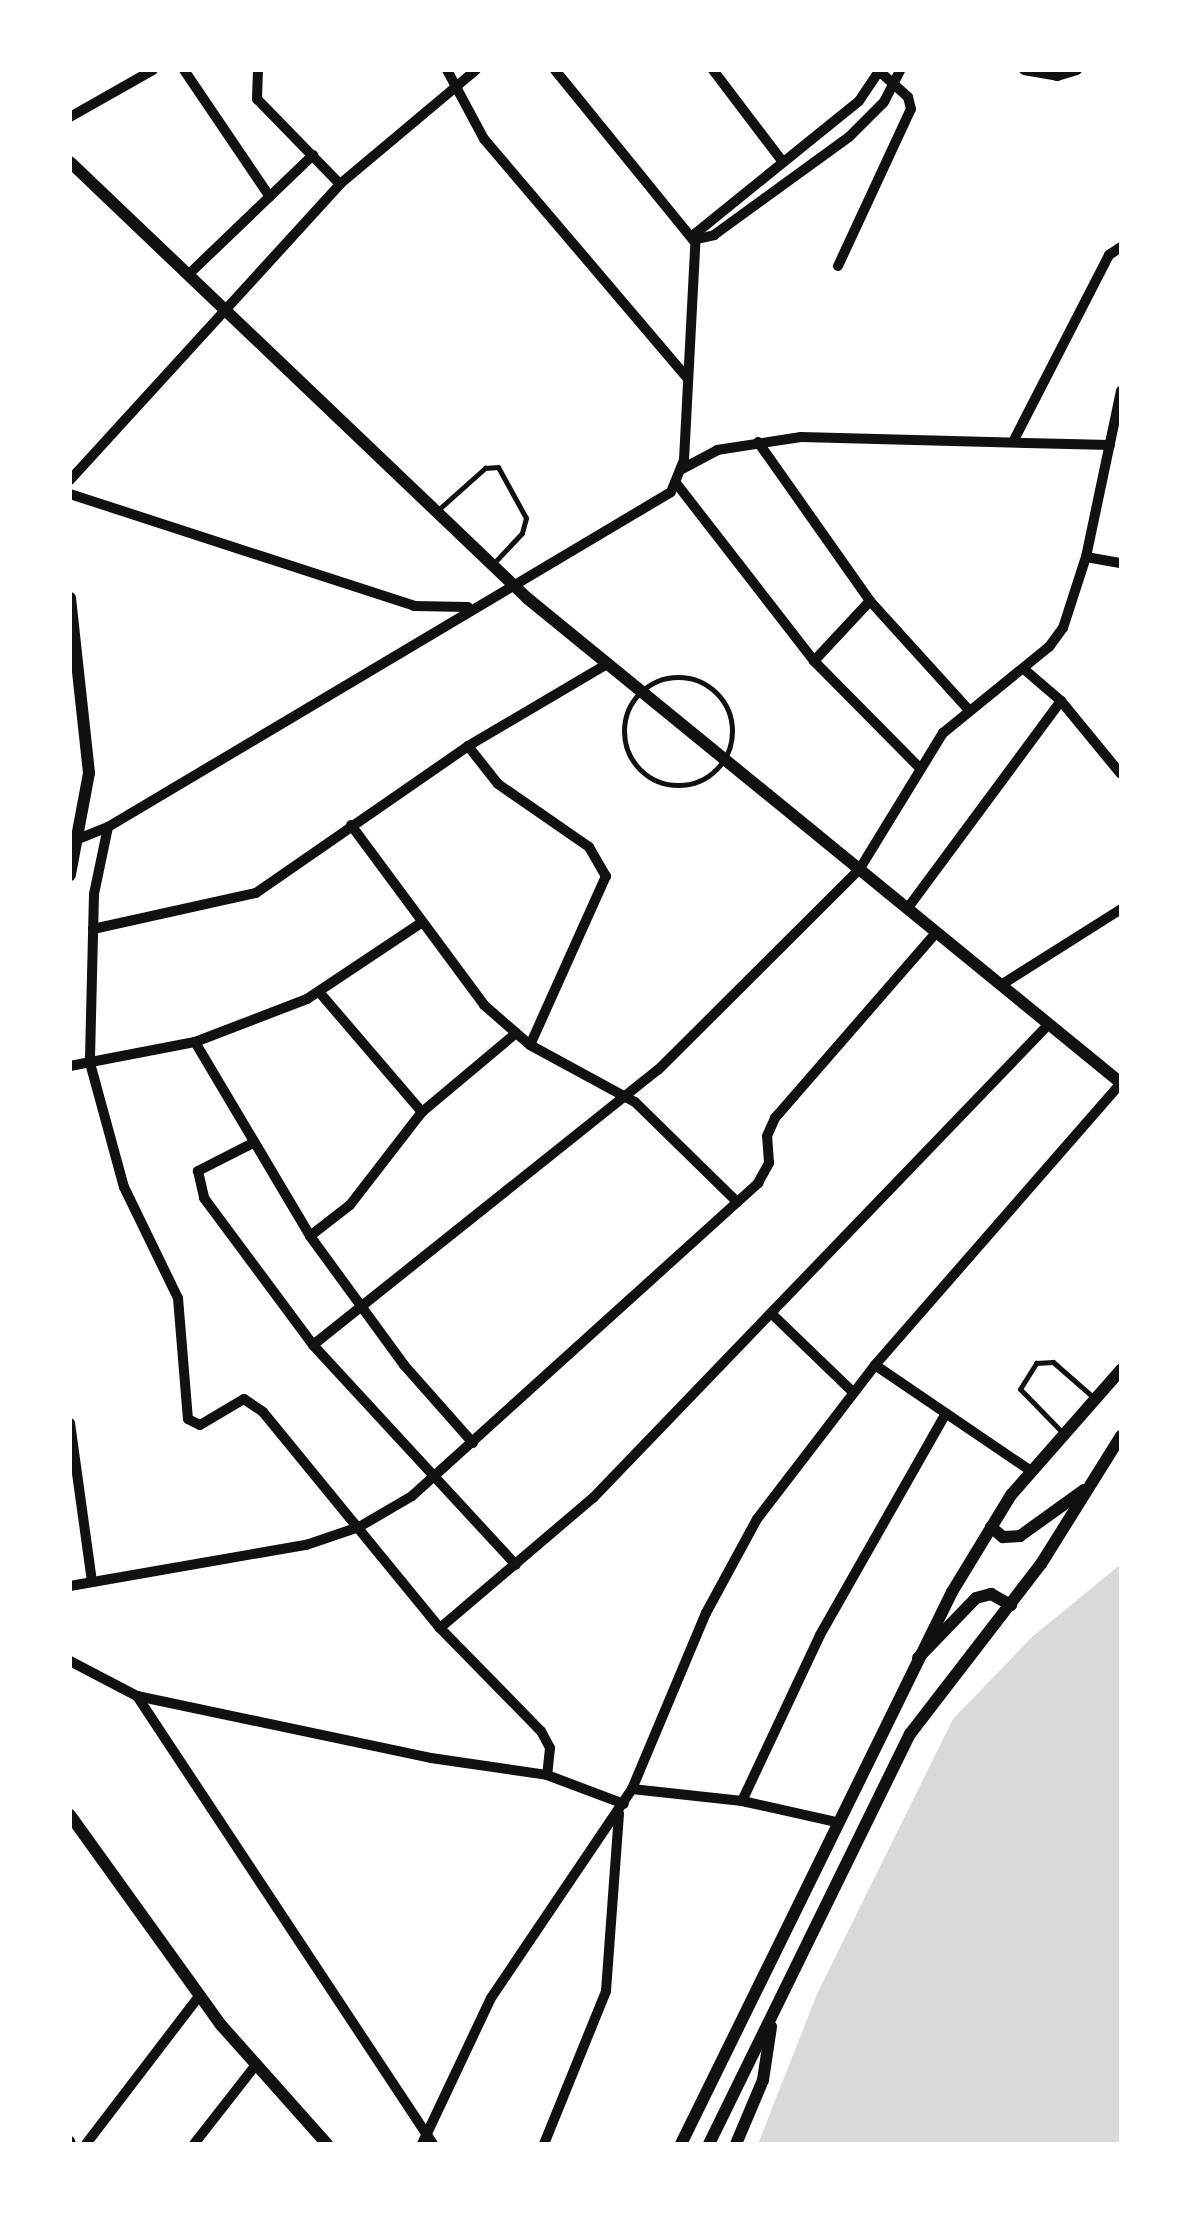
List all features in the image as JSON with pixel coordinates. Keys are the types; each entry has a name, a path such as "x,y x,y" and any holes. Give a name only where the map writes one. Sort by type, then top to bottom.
{"street":[{"path":"70,117 152,70"},
{"path":"184,70 270,197"},
{"path":"258,70 258,100 340,184"},
{"path":"446,70 484,139 688,380"},
{"path":"70,480 224,306 340,184 476,70"},
{"path":"554,70 694,240"},
{"path":"713,70 782,161"},
{"path":"76,840 108,827 469,607 649,508 676,482 682,469 694,240 704,220 859,101 879,70 895,85 911,110 838,266"},
{"path":"694,240 714,235 831,151 895,85 900,70"},
{"path":"1024,70 1057,76 1077,70"},
{"path":"188,274 313,155"},
{"path":"70,162 604,666 1121,1083 875,1365 741,1546 632,1789 491,1998 427,2141"},
{"path":"1015,438 1108,255 1121,246"},
{"path":"313,1344 484,1204 627,1096 859,870 920,767 968,709 1026,670 1062,628 1086,556 1121,391"},
{"path":"682,469 718,450 758,442 1015,438 1110,445"},
{"path":"758,442 870,601 968,709"},
{"path":"676,482 814,661 920,767"},
{"path":"70,494 414,606 469,607"},
{"path":"1086,556 1121,563"},
{"path":"70,598 88,752 70,875"},
{"path":"814,661 870,601"},
{"path":"93,928 256,893 468,746 604,666"},
{"path":"1026,670 1061,701 1121,774"},
{"path":"907,909 1061,701"},
{"path":"468,746 498,784 589,847 606,876 530,1045"},
{"path":"351,825 484,1004 530,1045 627,1096 738,1202"},
{"path":"108,827 93,928 90,1063 124,1187 178,1298 188,1419 200,1425 249,1399 360,1527 440,1628 541,1731 550,1748 547,1774"},
{"path":"1001,985 1121,909"},
{"path":"70,1066 195,1042 320,993 421,923"},
{"path":"70,1586 306,1545 360,1527 435,1475 766,1174 775,1118 936,932"},
{"path":"320,993 422,1112"},
{"path":"440,1628 592,1498 774,1316 1049,1024"},
{"path":"310,1236 350,1205 422,1112 516,1034"},
{"path":"195,1042 310,1236 361,1308 473,1443"},
{"path":"253,1143 198,1171 196,1184 313,1344 516,1565"},
{"path":"774,1316 853,1392"},
{"path":"875,1365 1030,1471"},
{"path":"681,2144 915,1660 991,1526 1062,1432 1121,1370"},
{"path":"742,1802 828,1619 946,1413"},
{"path":"70,1423 92,1581"},
{"path":"709,2144 910,1734 1011,1605 1121,1436"},
{"path":"991,1526 1004,1537 1020,1536 1085,1489"},
{"path":"915,1660 976,1598 991,1594 1011,1605"},
{"path":"70,1661 138,1696 431,1758 547,1774 621,1808"},
{"path":"138,1696 427,2141"},
{"path":"632,1789 742,1802 836,1822"},
{"path":"544,2144 606,1991 621,1808"},
{"path":"72,1821 199,1996 255,2066 328,2144"},
{"path":"86,2144 199,1996"},
{"path":"736,2144 762,2080 772,2018"},
{"path":"194,2144 255,2066"}],"lane":[{"path":"438,509 485,468 498,468 526,518 522,533 493,564"},
{"path":"685,676 715,688 733,730 721,760 694,782 676,786 642,774 624,744 624,726 640,695 685,676"},
{"path":"1062,1432 1020,1390 1036,1363 1053,1362 1093,1398"}],"shaded area":[{"path":"1121,1564 1121,2144 758,2144 817,1994 953,1719 1032,1637"}]}
